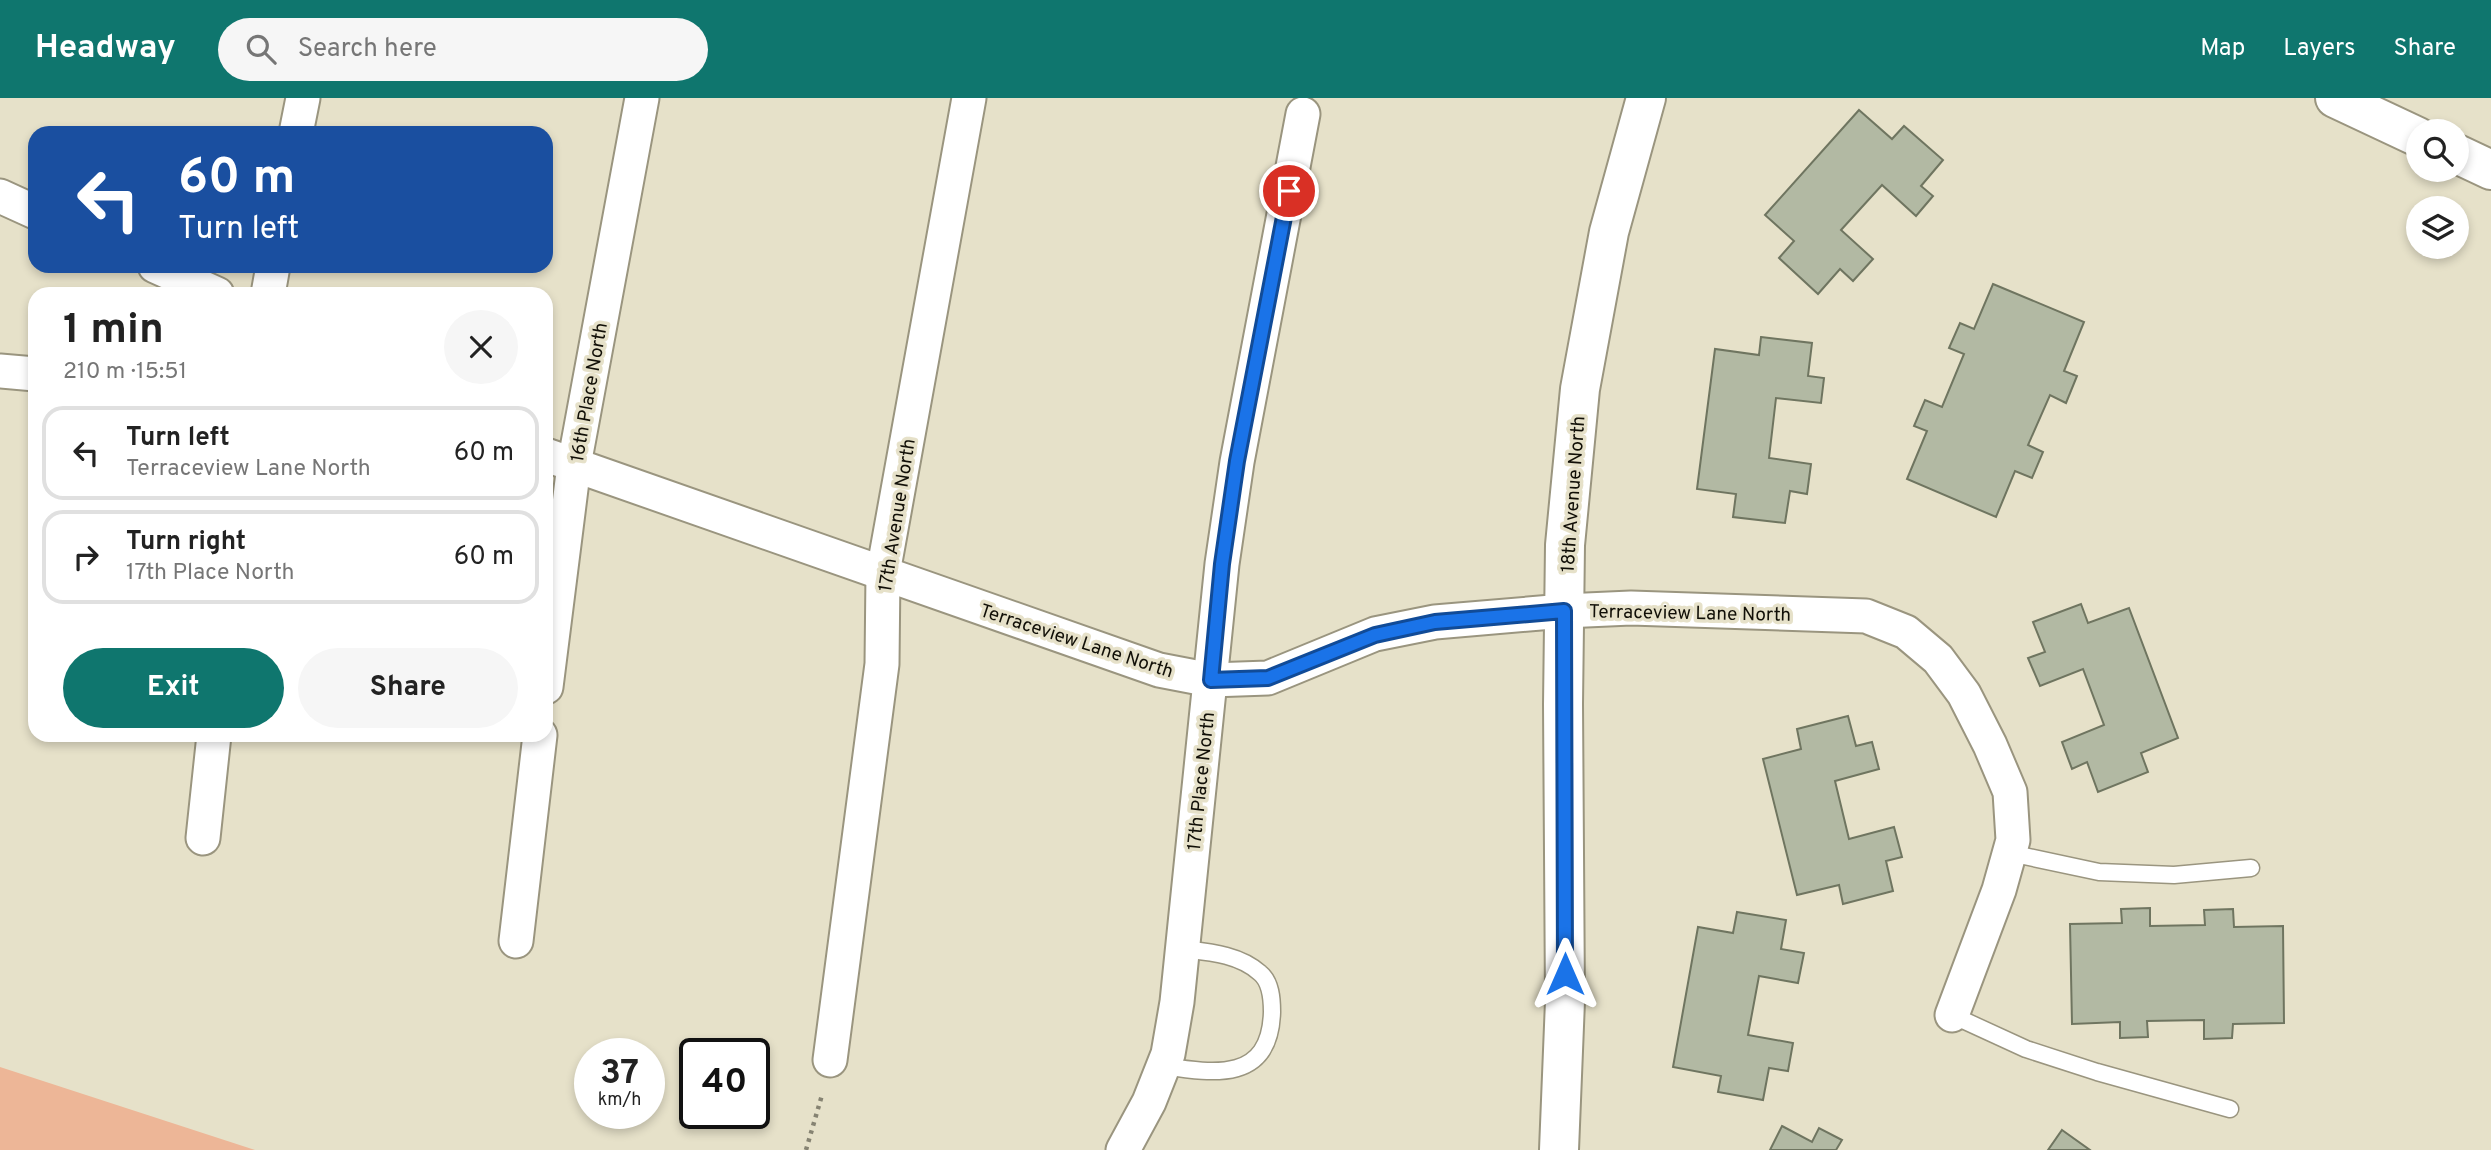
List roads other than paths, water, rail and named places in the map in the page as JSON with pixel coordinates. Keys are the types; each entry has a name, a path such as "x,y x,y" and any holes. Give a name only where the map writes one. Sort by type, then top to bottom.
{"street":[{"path":"297,126 303,98"},
{"name":"16th Place North","path":"553,574 560,460 642,98"},
{"name":"17th Avenue North","path":"830,1060 882,664 883,573 969,98"},
{"name":"18th Avenue North","path":"1559,1150 1565,1001 1565,545 1580,389 1609,232 1646,98"},
{"path":"2335,98 2406,131"},
{"name":"17th Place North","path":"1123,1150 1149,1102 1164,1066 1177,1002 1222,564 1235,474 1303,114"},
{"path":"2469,160 2491,170"},
{"path":"0,196 28,209"},
{"path":"170,273 202,287"},
{"path":"0,371 28,373"},
{"name":"Terraceview Lane North","path":"560,460 1159,670 1211,680 1268,678 1375,635 1435,622 1631,608 1866,616 1906,632 1938,659 1964,694 2010,792 2013,840 2010,853 1999,890 1952,1015"},
{"path":"203,838 213,742"},
{"path":"516,941 539,742"}],"lane":[{"path":"2010,853 2099,872 2174,875 2252,867"},
{"path":"1164,1066 1204,1072 1230,1071 1252,1062 1266,1048 1272,1022 1272,995 1261,973 1220,954 1183,948"},
{"path":"1952,1015 2026,1049 2230,1109"}]}
